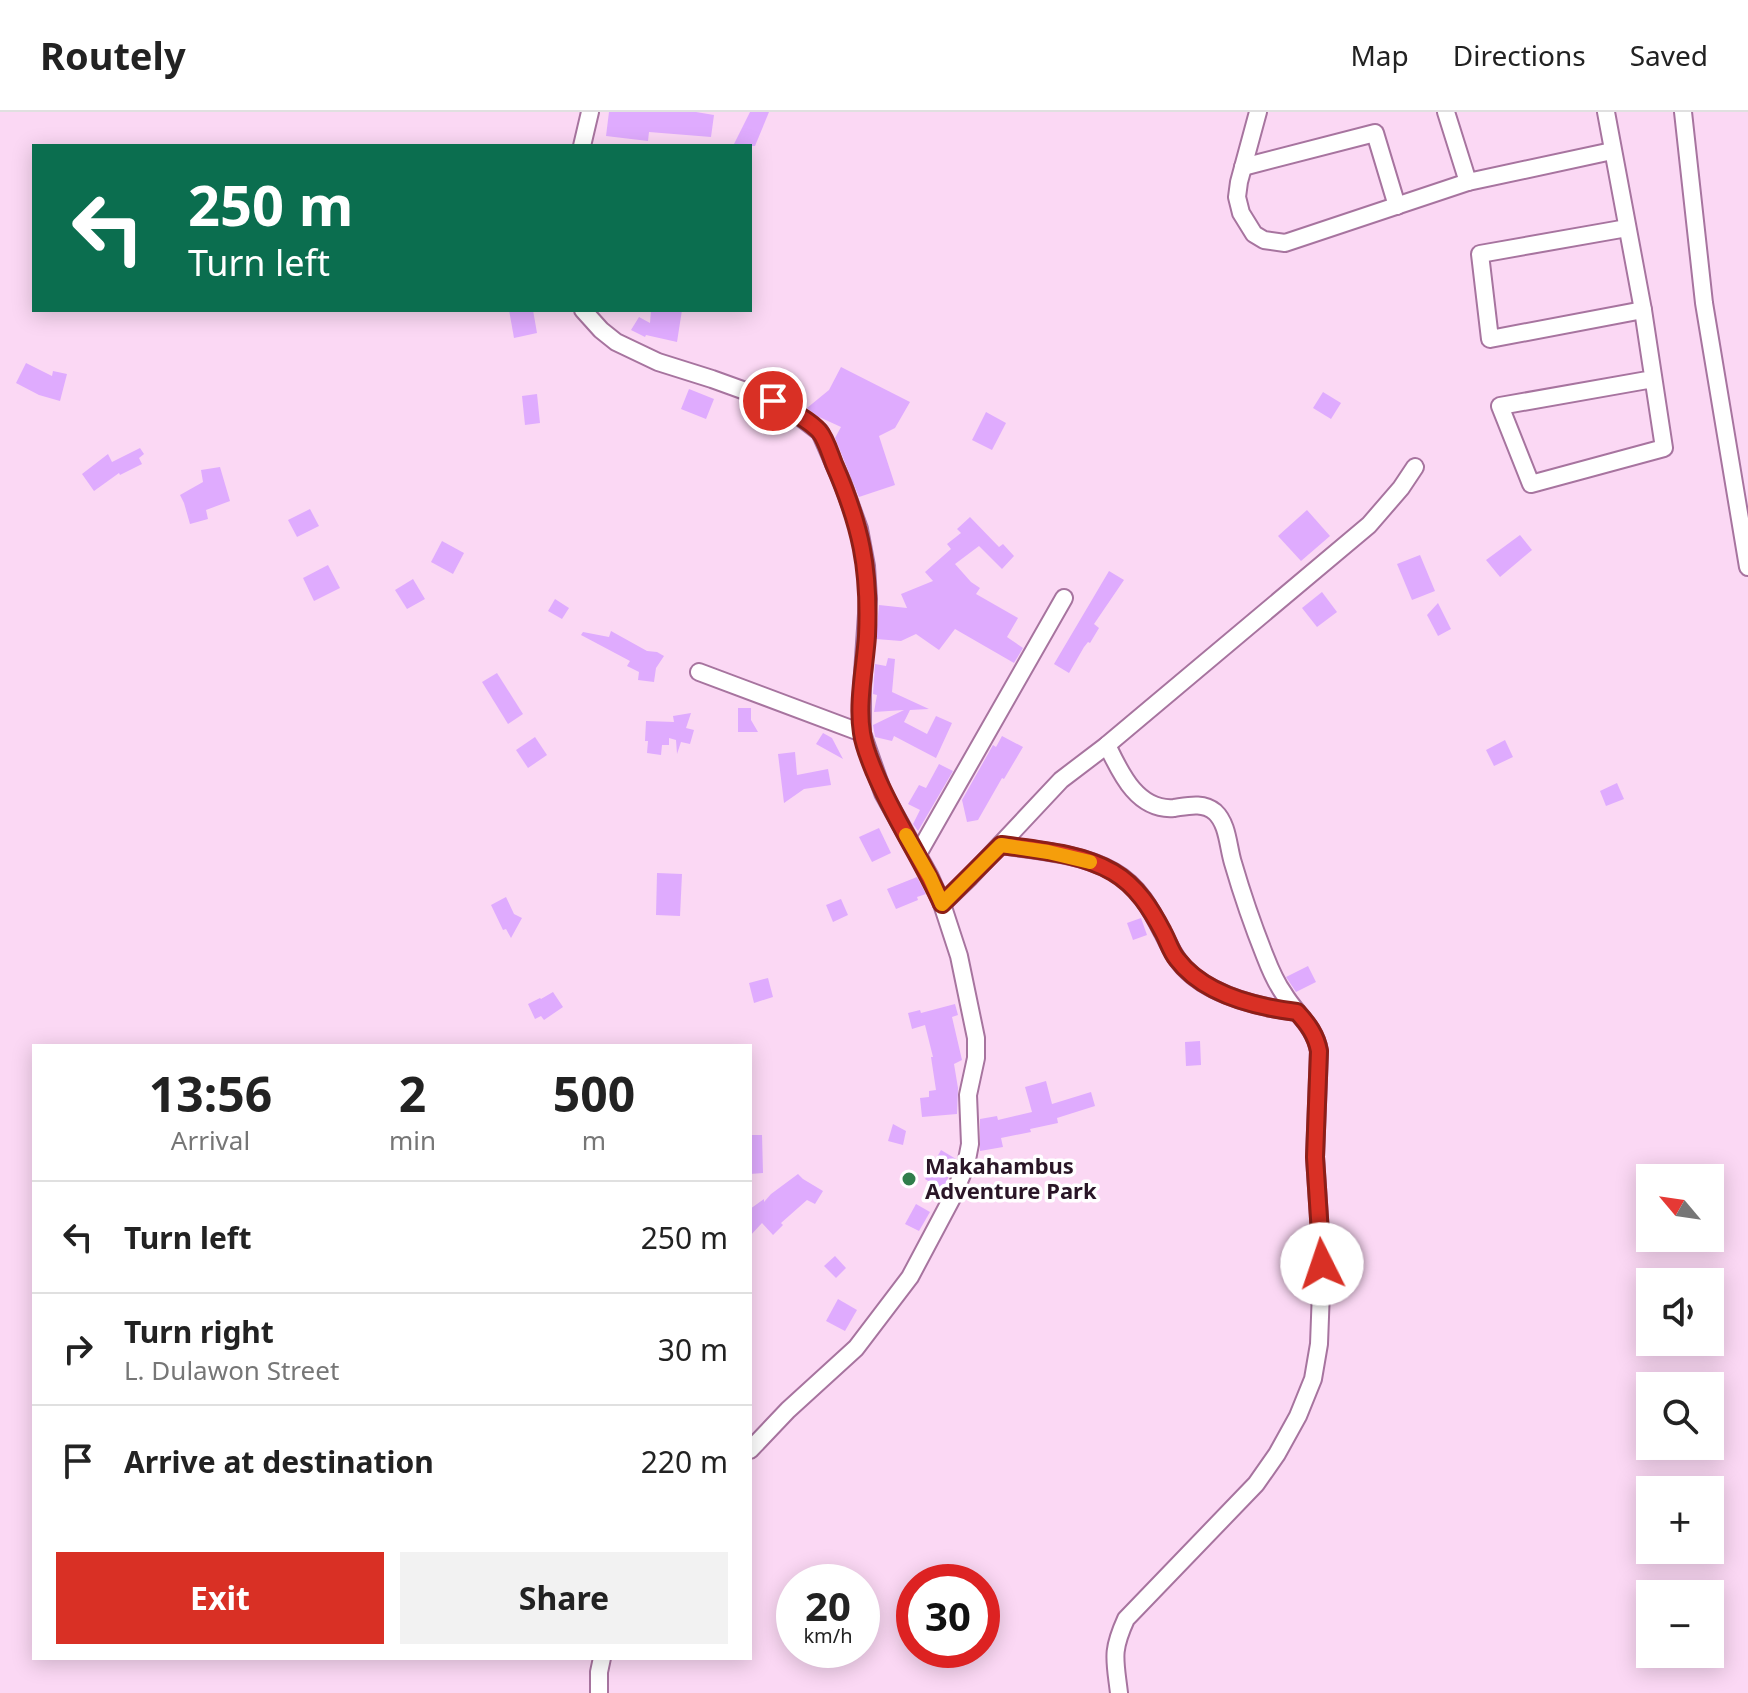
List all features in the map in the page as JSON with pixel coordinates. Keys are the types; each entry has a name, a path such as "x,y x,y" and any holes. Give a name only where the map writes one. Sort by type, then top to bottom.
{"street":[{"path":"582,144 590,112"},
{"path":"1258,112 1237,197 1241,213 1254,234 1264,240 1285,243 1468,182 1612,151"},
{"path":"1446,112 1468,182"},
{"path":"1606,112 1643,310 1664,448 1531,484 1500,406 1653,379"},
{"path":"1683,112 1704,303 1748,567"},
{"path":"1243,167 1375,133 1397,206"},
{"path":"1627,228 1480,254 1490,339 1643,310"},
{"path":"585,312 616,342 658,362 773,401 820,432 859,529 866,566 868,599 862,733 883,793 942,904 959,956 976,1038 976,1058 968,1095 970,1144 966,1165 910,1277 856,1348 752,1448"},
{"path":"942,904 1061,780 1369,525 1415,467"},
{"path":"918,854 1064,598"},
{"path":"699,672 862,733"},
{"path":"1107,745 1126,783 1138,796 1170,808 1199,805 1212,809 1219,817 1274,978 1317,1040 1315,1157 1322,1264 1319,1344 1313,1379 1298,1416 1256,1484 1126,1619 1117,1638 1114,1655 1119,1693"},
{"path":"1001,845 1085,860 1114,872 1148,904 1176,958 1204,984 1271,1009 1297,1012"},
{"path":"599,1693 602,1660"}],"building":[{"path":"609,112 696,112 714,115 711,137 649,132 648,141 606,136"},
{"path":"750,112 769,112 755,146 734,144"},
{"path":"509,312 533,312 537,333 514,338"},
{"path":"651,312 682,312 677,342 645,337 631,330 639,317 650,323"},
{"path":"26,363 52,376 53,371 67,374 60,401 16,383"},
{"path":"841,367 910,402 895,428 879,436 895,485 859,497 835,438 841,427 807,408 829,390"},
{"path":"689,389 714,399 706,419 681,409"},
{"path":"1323,392 1341,403 1331,419 1313,408"},
{"path":"537,394 540,423 525,425 522,396"},
{"path":"986,412 1006,423 992,450 972,440"},
{"path":"140,448 144,454 139,458 142,464 119,473 94,491 82,474 108,454 112,462"},
{"path":"220,467 230,501 206,510 208,519 190,524 180,495 203,482 201,470"},
{"path":"310,509 319,526 297,537 288,520"},
{"path":"1307,510 1330,536 1301,561 1278,536"},
{"path":"970,517 999,547 1003,544 1014,556 1002,569 979,546 955,564 980,588 976,594 1018,618 1007,637 1023,648 1014,663 955,629 939,650 916,634 901,641 876,639 879,605 907,608 901,594 933,581 925,572 951,549 947,544 961,533 957,529"},
{"path":"1520,535 1532,550 1500,577 1486,560"},
{"path":"442,541 464,553 453,574 431,562"},
{"path":"1420,555 1435,591 1412,600 1397,564"},
{"path":"328,565 340,588 314,601 303,578"},
{"path":"1109,571 1124,580 1094,624 1099,628 1069,673 1054,664"},
{"path":"413,579 425,599 407,609 395,590"},
{"path":"1322,592 1337,612 1317,627 1302,608"},
{"path":"555,599 569,608 562,619 548,611"},
{"path":"1438,603 1451,629 1438,636 1427,615"},
{"path":"611,631 647,651 664,656 656,668 654,682 638,680 639,672 627,666 630,661 581,635 583,632 609,637"},
{"path":"888,658 895,659 892,692 929,709 910,710 904,722 927,734 936,716 952,723 936,758 894,736 892,741 875,737 873,725 904,710 874,712 877,695 873,694 875,664 886,666"},
{"path":"497,673 523,714 508,724 482,682"},
{"path":"738,708 751,708 751,720 758,732 738,732"},
{"path":"691,713 686,728 694,730 690,744 681,742 677,754 676,740 669,738 669,745 662,745 661,755 647,753 646,721 674,722 673,716"},
{"path":"823,733 832,738 843,759 816,744"},
{"path":"1002,736 1023,747 978,820 967,822 962,800 993,745 996,747"},
{"path":"535,737 547,755 528,768 516,750"},
{"path":"1505,740 1513,757 1494,766 1486,750"},
{"path":"795,752 797,775 828,769 831,785 804,789 784,803 778,754"},
{"path":"939,764 953,771 918,831 913,824 920,810 908,804 919,785 926,788"},
{"path":"1617,783 1624,799 1606,806 1600,791"},
{"path":"879,828 891,853 872,862 859,837"},
{"path":"657,873 682,874 680,916 656,915"},
{"path":"917,877 926,894 896,909 887,889"},
{"path":"506,897 514,914 522,918 511,938 506,929 503,930 491,905"},
{"path":"841,899 848,915 833,922 826,905"},
{"path":"1141,918 1147,935 1133,940 1127,923"},
{"path":"1308,966 1316,982 1296,992 1286,977"},
{"path":"768,978 773,997 754,1003 749,983"},
{"path":"553,992 563,1007 544,1020 541,1016 535,1019 528,1004"},
{"path":"955,1004 958,1015 952,1017 962,1060 954,1064 958,1088 957,1114 922,1117 920,1098 929,1097 929,1091 936,1090 933,1057 925,1025 912,1029 908,1013 920,1010 921,1013"},
{"path":"1200,1041 1201,1065 1186,1066 1185,1042"},
{"path":"1046,1081 1052,1104 1091,1092 1095,1106 1057,1118 1058,1123 1001,1138 1003,1147 980,1151 980,1119 997,1116 998,1120 1032,1112 1025,1087"},
{"path":"893,1124 906,1131 903,1145 888,1141"},
{"path":"752,1135 762,1135 763,1173 752,1174"},
{"path":"941,1150 956,1159 943,1190 925,1179"},
{"path":"798,1174 823,1191 815,1204 807,1200 781,1223 783,1225 773,1235 762,1223 752,1234 752,1208 764,1199 764,1202"},
{"path":"916,1204 930,1212 919,1231 905,1224"},
{"path":"835,1256 846,1268 836,1278 824,1266"},
{"path":"838,1299 857,1310 845,1331 826,1321"}],"slow traffic":[{"path":"906,835 942,904 1001,845 1090,862"}],"place":[{"name":"Makahambus Adventure Park","path":"909,1179"}],"route":[{"path":"773,401 820,432 859,529 868,599 862,733 883,793 942,904 1001,845 1085,860 1114,872 1133,887 1148,904 1176,958 1204,984 1271,1009 1297,1012 1313,1031 1319,1051 1315,1157 1322,1264"}]}
